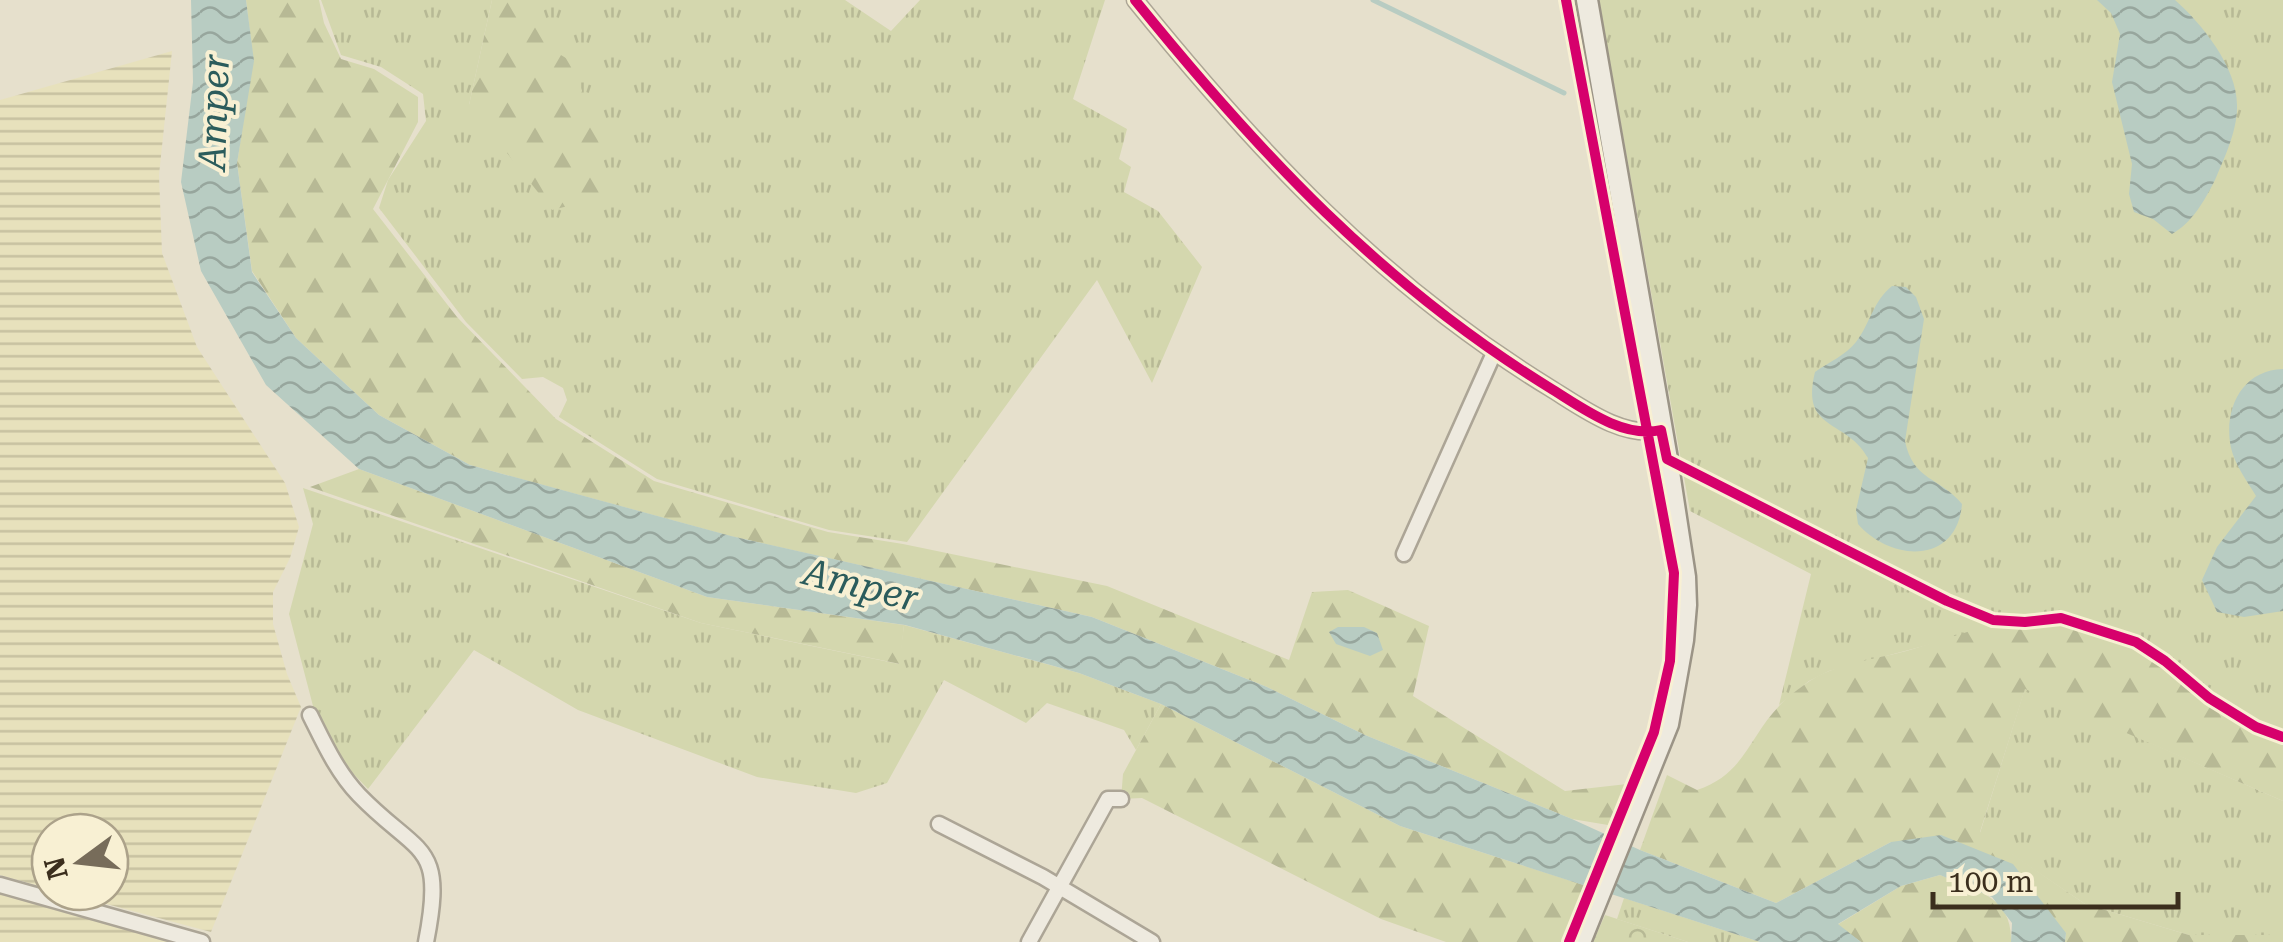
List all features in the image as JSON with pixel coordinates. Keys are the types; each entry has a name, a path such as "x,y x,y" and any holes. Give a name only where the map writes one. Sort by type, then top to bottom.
{"street":[{"path":"1136,0 1296,187 1397,280 1494,353 1578,405 1623,427 1648,433 1661,430"},
{"path":"1580,942 1668,724 1686,605 1686,577 1587,0"},
{"path":"1404,554 1494,353"},
{"path":"310,716 336,766 357,793 421,848 434,878 426,942"},
{"path":"1030,942 1108,799 1121,799"},
{"path":"939,824 1043,876 1152,942"},
{"path":"0,886 202,942"}],"shaded area":[{"path":"172,51 159,175 162,253 197,347 285,483 299,527 290,558 273,592 273,624 301,707 211,932 130,910 130,812 30,812 30,883 0,875 0,100"},
{"path":"0,893 30,901 30,912 67,912 173,942 0,942"}],"green space":[{"path":"246,0 319,0 324,23 341,59 374,69 418,97 418,122 373,209 457,317 556,419 654,481 828,532 1107,586 1289,660 1312,592 1348,590 1429,626 1413,696 1565,791 1627,784 1608,825 1572,819 1365,735 1267,687 1092,617 730,536 470,465 379,415 296,338 252,271 237,163 253,58"},
{"path":"321,0 492,0 469,105 543,45 544,0 845,0 891,31 920,0 1105,0 1073,99 1127,129 1119,159 1131,167 1124,192 1158,211 1202,267 1152,383 1097,280 907,542 829,530 657,479 559,417 567,400 563,388 543,377 522,379 466,322 379,208 388,180 426,121 423,94 381,67 341,55"},
{"path":"492,0 544,0 544,45 571,61 594,123 612,195 552,210 469,105"},
{"path":"1599,0 2283,0 2283,738 2246,717 2140,642 2061,610 1829,671 1779,705 1811,574 1690,511"},
{"path":"359,469 707,597 904,625 900,664 701,623 310,487"},
{"path":"303,488 701,623 899,664 904,625 1079,673 1161,704 1136,750 1124,730 1047,703 1026,723 944,680 887,783 856,793 757,777 578,710 474,650 368,789 342,762 319,729 289,614 313,524"},
{"path":"2061,610 2140,642 2246,717 2283,738 2283,801 2025,689 1980,832 2085,904 2189,935 2283,935 2283,942 2065,942 2066,933 1891,842 1776,903 1640,850 1667,775 1697,790 1726,775 1769,717 1816,677 1842,666 2005,621"},
{"path":"2025,688 2283,801 2283,935 2189,935 2085,904 1980,833"},
{"path":"1161,704 1400,826 1587,886 1564,942 1446,942 1381,919 1142,798 1121,799 1123,774"},
{"path":"1940,875 1978,890 1999,905 2010,927 2011,942 1861,942 1837,925 1901,886"},
{"path":"1624,898 1760,942 1688,942 1617,919"},
{"path":"1605,915 1688,942 1593,942"}],"water":[{"name":"Amper","path":"191,0 246,0 254,61 237,163 252,272 296,338 379,415 470,465 731,536 1092,617 1267,687 1365,735 1640,850 1776,903 1891,842 1941,835 2013,864 2066,933 2065,942 2011,942 2012,923 1992,897 1940,875 1901,886 1838,924 1861,942 1760,942 1400,826 1161,704 1079,673 905,625 707,597 359,469 266,385 201,271 181,182 193,82"},
{"path":"2097,0 2175,0 2206,34 2231,76 2237,114 2226,153 2202,203 2186,224 2172,234 2153,219 2134,212 2129,194 2132,164 2112,82 2120,34 2111,13"},
{"path":"1892,286 1906,287 1916,297 1924,319 1905,441 1909,454 1921,471 1962,504 1948,538 1936,547 1920,551 1887,545 1858,524 1856,510 1868,458 1859,445 1819,415 1812,391 1815,372 1852,347"},
{"path":"2283,369 2283,611 2244,617 2217,612 2202,580 2217,547 2256,496 2231,448 2233,406 2246,384 2256,376"},
{"path":"1338,627 1364,627 1377,633 1383,650 1370,656 1336,644 1329,632"}],"waterway":[{"path":"1373,0 1564,93"}],"cycle path":[{"path":"1135,0 1276,162 1377,260 1489,348 1550,388 1617,426 1647,432 1661,430 1667,459 1947,601 1993,620 2061,618 2136,642 2209,698 2256,727 2283,737"},
{"path":"1566,0 1674,573 1670,661 1654,732 1569,942"}]}
